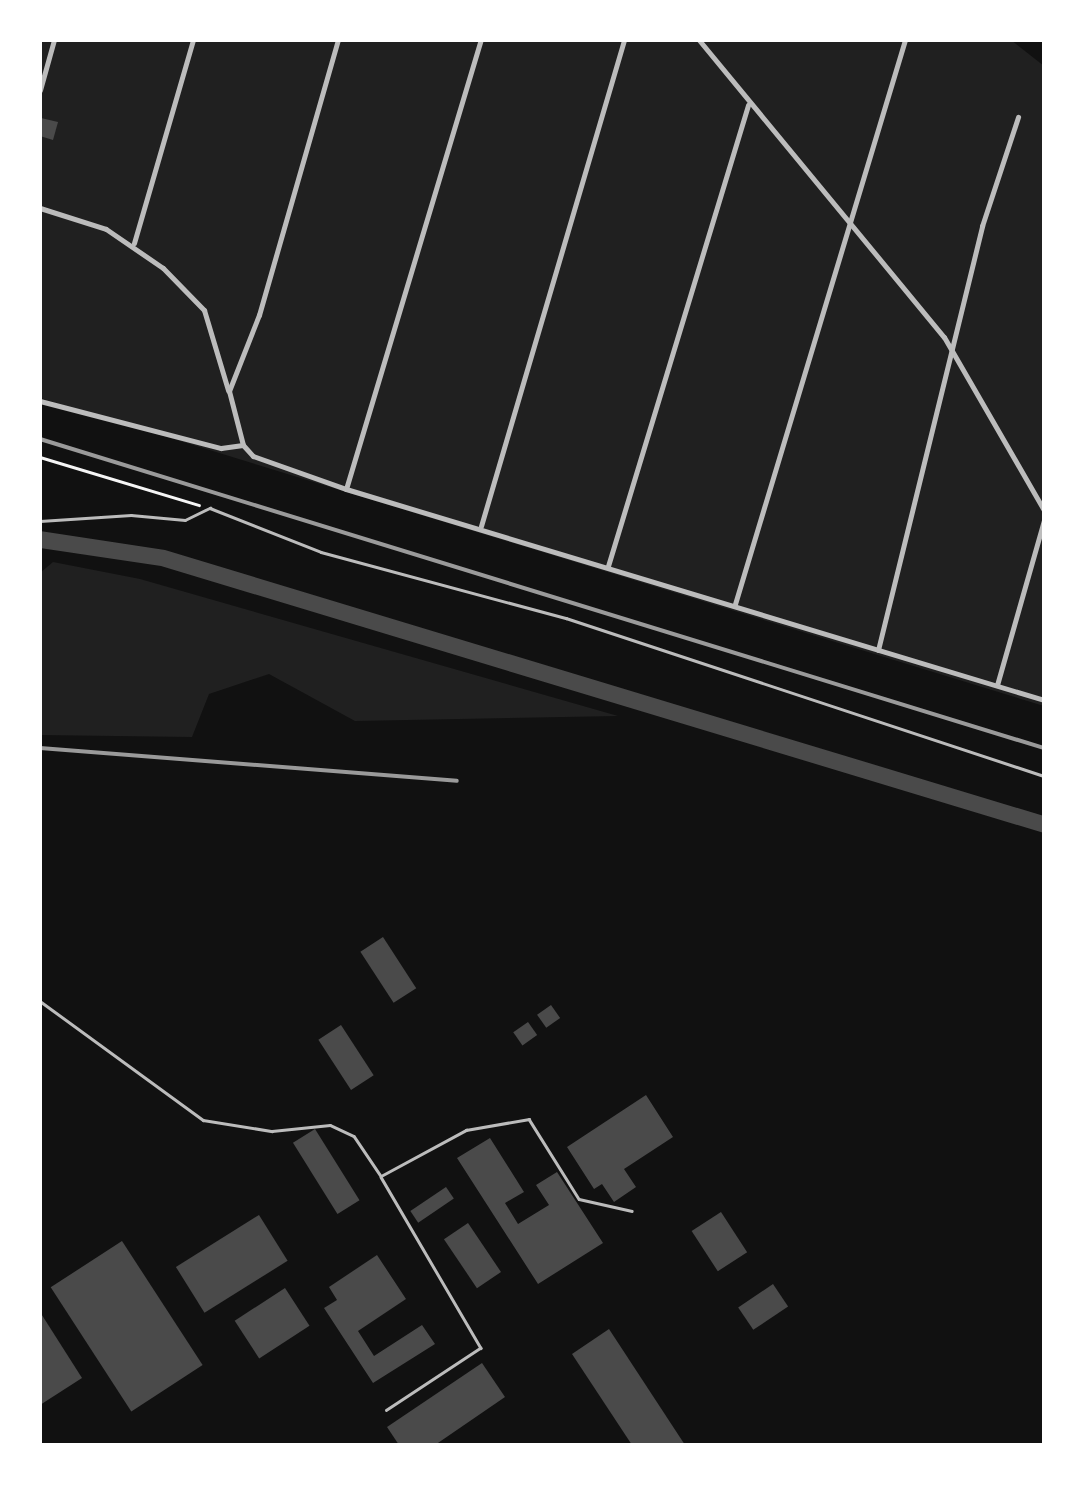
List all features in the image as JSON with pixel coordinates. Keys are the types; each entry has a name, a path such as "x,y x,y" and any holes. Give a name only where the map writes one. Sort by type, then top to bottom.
{"street":[{"path":"40,90 54,40"},
{"path":"134,244 193,40"},
{"path":"228,391 260,315 338,40"},
{"path":"346,489 481,40"},
{"path":"480,527 624,40"},
{"path":"699,40 748,105 956,353 1043,506"},
{"path":"734,604 905,40"},
{"path":"608,566 748,105"},
{"path":"878,650 914,488 956,353 982,226 1018,117"},
{"path":"40,208 134,244 204,310 243,445 253,456 346,489 1044,700"},
{"path":"40,401 221,448 243,445"},
{"path":"997,685 1044,520"}],"lane":[{"path":"40,521 131,516 184,520 210,508 321,552 566,618 1044,776"},
{"path":"40,1000 203,1120 272,1131 330,1125 354,1136 481,1348 387,1410"},
{"path":"380,1176 466,1130 528,1120 579,1199 632,1211"}],"path":[{"path":"40,458 210,508"}],"shaded area":[{"path":"40,40 1011,40 1044,66 1044,706 40,398"},
{"path":"53,562 140,579 618,716 355,721 269,674 209,694 192,737 40,735 40,573"}],"building":[{"path":"41,118 58,122 53,140 40,136"},
{"path":"40,531 165,550 1044,816 1044,833 161,566 40,548"},
{"path":"383,937 416,988 394,1003 360,952"},
{"path":"551,1005 560,1018 546,1028 537,1015"},
{"path":"528,1022 537,1035 522,1045 513,1032"},
{"path":"341,1025 374,1075 351,1090 318,1040"},
{"path":"646,1095 673,1137 624,1169 636,1187 614,1202 602,1184 594,1189 567,1147"},
{"path":"315,1129 360,1200 337,1214 293,1143"},
{"path":"490,1138 524,1192 505,1203 518,1224 549,1205 536,1185 557,1172 603,1243 538,1284 457,1158"},
{"path":"446,1187 454,1199 418,1223 410,1211"},
{"path":"721,1212 747,1252 718,1271 692,1231"},
{"path":"259,1215 288,1261 205,1313 176,1267"},
{"path":"468,1223 501,1272 477,1288 444,1239"},
{"path":"122,1241 203,1365 131,1411 51,1287"},
{"path":"377,1255 406,1299 358,1331 374,1356 422,1325 435,1344 373,1383 324,1308 337,1300 329,1287"},
{"path":"773,1284 788,1306 753,1330 738,1307"},
{"path":"285,1288 310,1326 259,1358 235,1321"},
{"path":"40,1312 82,1378 40,1405"},
{"path":"609,1329 685,1445 632,1445 572,1354"},
{"path":"482,1363 505,1397 435,1445 399,1445 387,1427"}],"railway":[{"path":"40,439 1044,748"},
{"path":"40,748 457,781"}]}
